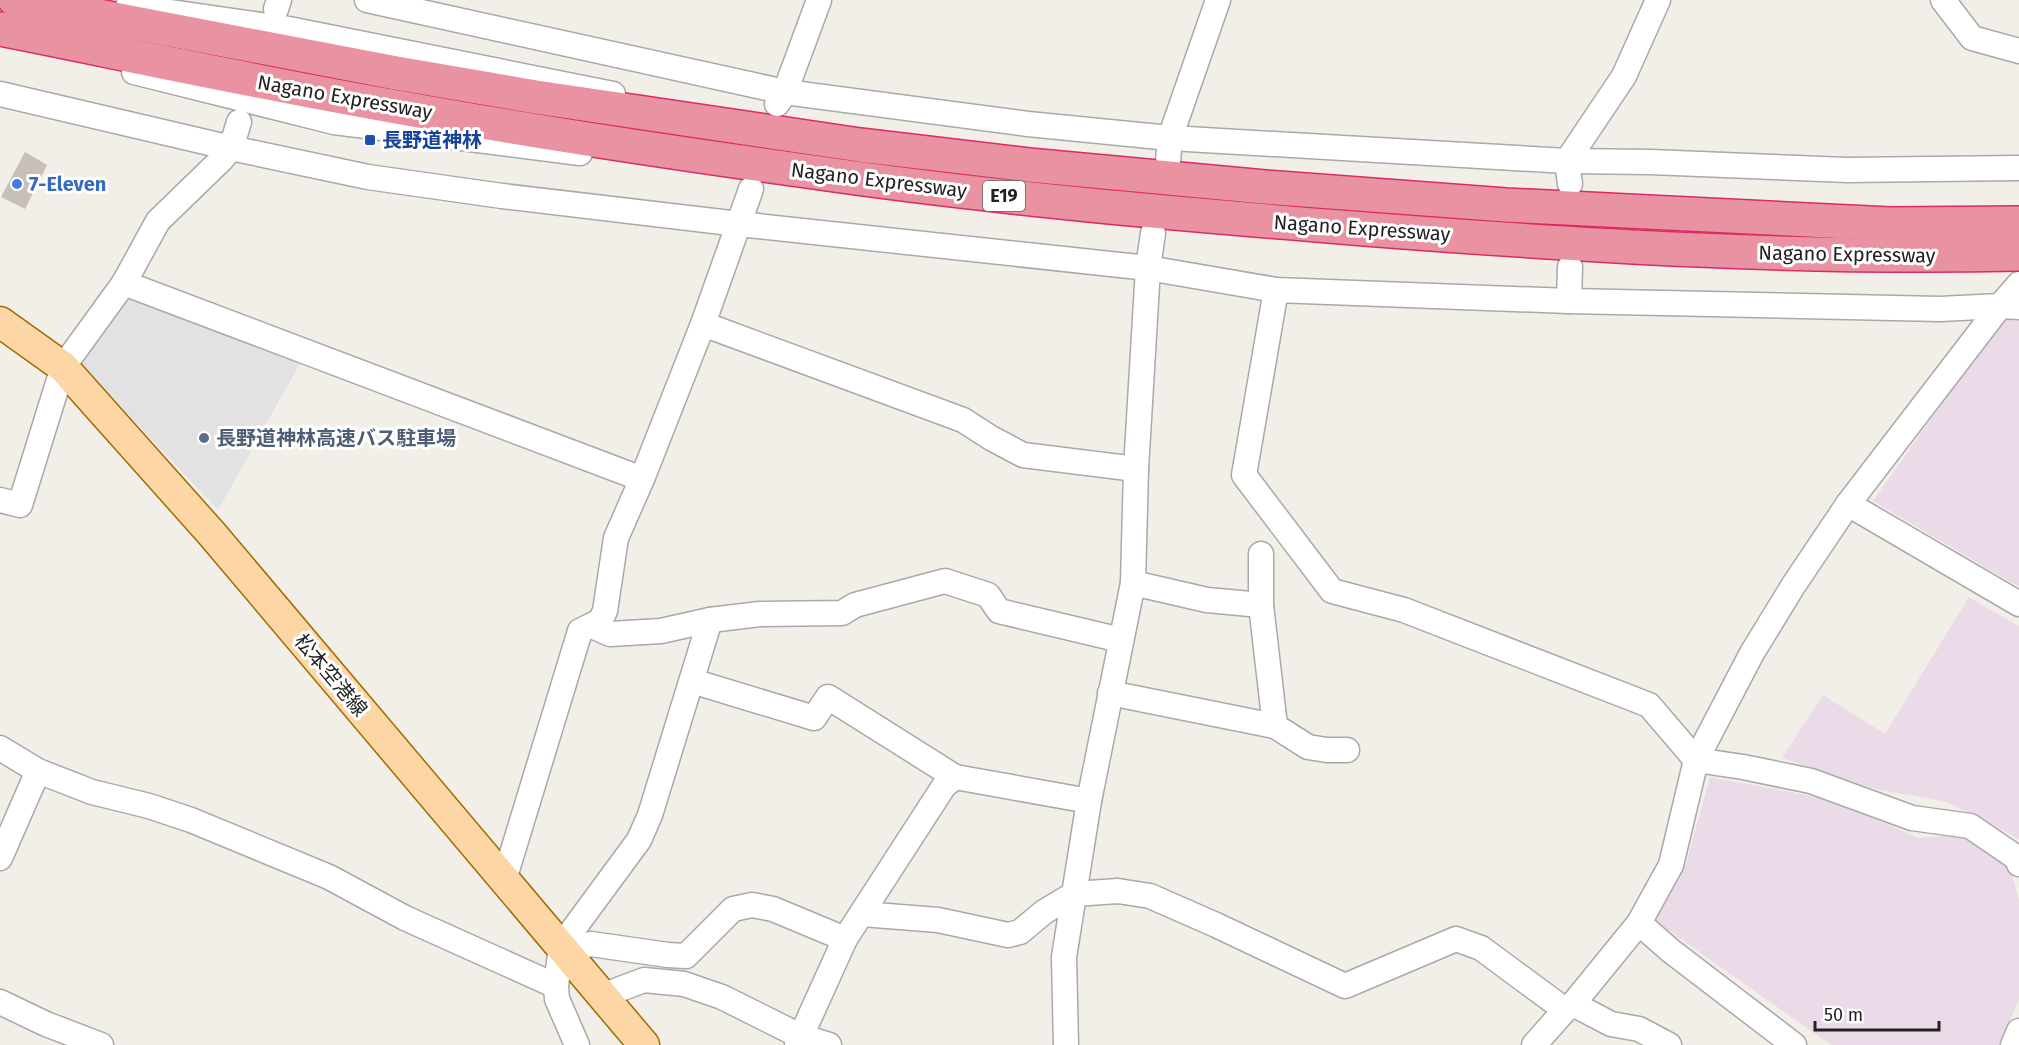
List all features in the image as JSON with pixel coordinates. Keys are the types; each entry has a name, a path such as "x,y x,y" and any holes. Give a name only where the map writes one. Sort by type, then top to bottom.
{"highway":[{"name":"Nagano Expressway","path":"25,1 536,97 860,145 1029,165 1265,187 1653,214 1890,224 2019,223"},
{"name":"Nagano Expressway","path":"0,28 224,75 530,130 809,172 1025,199 1503,240 1889,256 2019,254"}],"main road":[{"name":"松本空港線","path":"0,322 63,368 212,534 644,1045"}],"street":[{"path":"81,0 289,29 630,97 786,125 860,145"},
{"path":"367,0 781,98 1028,124 1569,173 2019,168"},
{"path":"781,98 819,0"},
{"path":"1168,162 1170,138 1218,0"},
{"path":"1569,173 1624,76 1658,0"},
{"path":"1943,0 1972,38 2019,51"},
{"path":"0,39 334,122 723,171 809,172"},
{"path":"0,94 231,148 368,177 502,196 739,224 1148,268 1276,290 1569,301 1940,309 2009,306"},
{"path":"0,500 20,505 63,368 124,283 158,221 231,148 239,122"},
{"path":"504,880 580,631 600,621 605,611 616,538 642,479 703,324 751,189"},
{"path":"1066,1045 1064,957 1089,801 1133,583 1136,469 1148,268 1153,233"},
{"path":"1569,301 1570,267"},
{"path":"124,283 642,479"},
{"path":"1534,1045 1639,923 1671,865 1696,760 1752,653 1793,586 1848,504 2009,306 2019,284"},
{"path":"1276,290 1245,475 1332,591 1404,610 1649,705 1696,760 1743,767 1811,782 1912,818 1970,826 2017,858 2019,864"},
{"path":"703,324 963,420 1023,455 1136,469"},
{"path":"1848,504 2019,604"},
{"path":"1261,554 1261,605 1275,726"},
{"path":"592,626 610,634 661,631 710,620 760,614 842,613 855,605 945,581 988,595 999,611 1121,640"},
{"path":"1133,583 1207,600 1261,605"},
{"path":"577,1045 557,999 556,986 563,948 639,840 650,815 710,620"},
{"path":"692,681 814,717 828,697 955,777 1089,801"},
{"path":"1110,693 1275,726 1308,747 1347,750"},
{"path":"0,748 38,771 92,792 149,806 191,820 329,877 405,918 556,986"},
{"path":"0,858 38,771"},
{"path":"799,1040 845,939 944,786 955,777"},
{"path":"862,914 938,920 1008,934 1020,932 1044,912 1074,894 1118,891 1149,896 1345,986 1456,939 1481,948 1569,1007 1611,1024 1639,1029 1669,1045"},
{"path":"563,948 591,944 686,956 733,909 752,904 773,909 845,939"},
{"path":"1639,923 1671,951 1794,1045"},
{"path":"602,996 644,980 684,984 722,997 799,1040 829,1045"},
{"path":"0,1002 46,1024 101,1045"},
{"path":"2013,1045 2019,1031"}],"shaded area":[{"name":"長野道神林高速バス駐車場","path":"128,289 303,358 218,510 82,365"},
{"path":"2002,319 2019,321 2019,587 1873,501"},
{"path":"1969,597 2019,626 2019,839 1947,802 1875,789 1782,758 1823,695 1885,734"},
{"path":"1710,777 1833,800 1918,838 1958,835 2009,865 2019,900 2019,999 2000,1045 1831,1045 1655,921 1686,864"}],"building":[{"path":"25,152 47,165 25,209 1,197"}],"place":[{"name":"長野道神林","path":"370,140"},
{"name":"7-Eleven","path":"17,184"},
{"name":"長野道神林高速バス駐車場","path":"204,438"}]}
